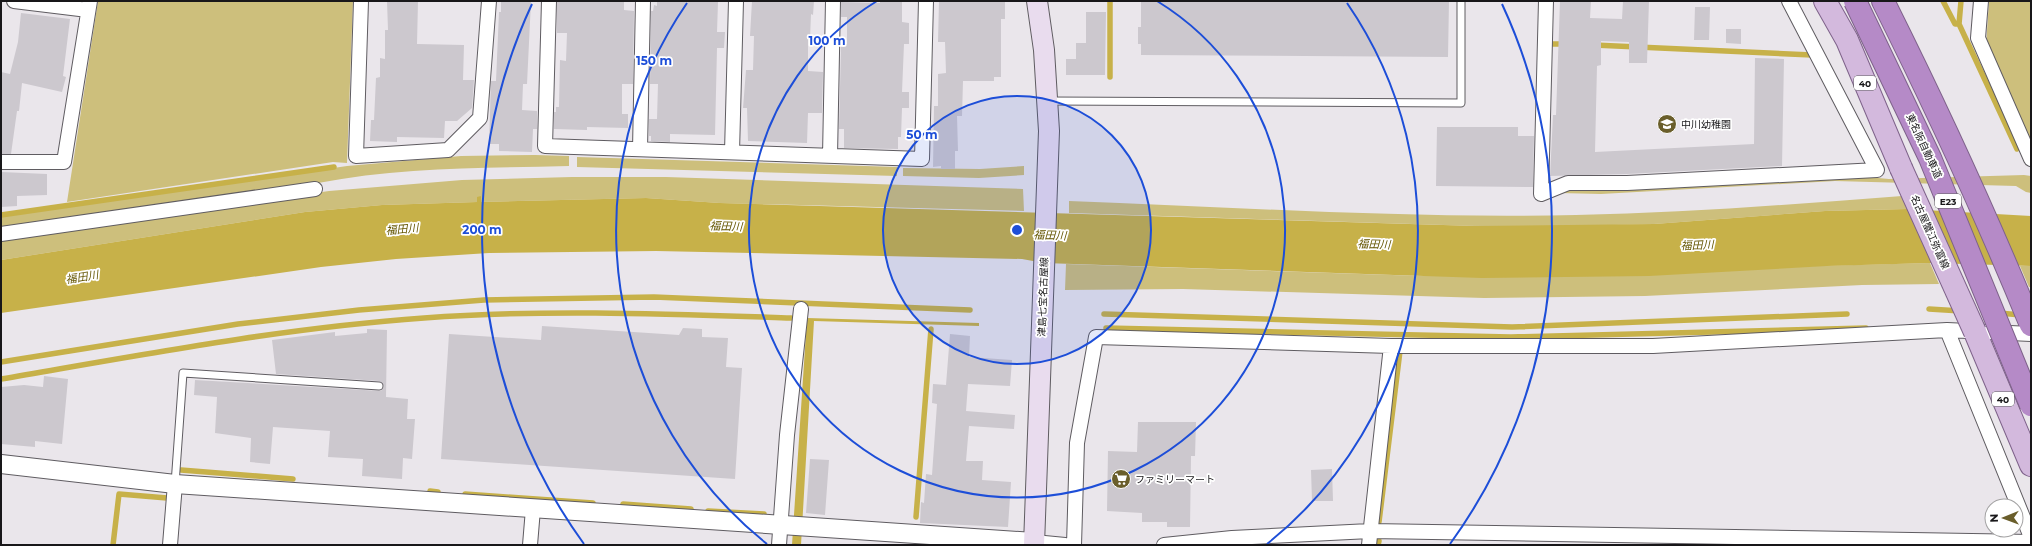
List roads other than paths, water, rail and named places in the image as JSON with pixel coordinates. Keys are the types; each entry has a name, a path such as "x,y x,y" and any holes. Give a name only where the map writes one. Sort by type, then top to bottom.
{"highway":[{"name":"東名阪自動車道","path":"1855,1 1930,158 2031,405"},
{"name":"E23","path":"1883,1 1924,82 1964,168 2031,325"}],"main road":[{"name":"津島七宝名古屋線","path":"1034,544 1049,131 1044,50 1037,1"},
{"name":"名古屋蟹江弥富線","path":"1825,1 1847,40 1901,168 1975,332 2031,465"}],"street":[{"path":"1,162 64,162 89,5 14,1"},
{"path":"361,1 356,156 448,150 480,118 490,1"},
{"path":"549,1 545,146 922,159 926,1"},
{"path":"640,149 642,1"},
{"path":"732,152 736,1"},
{"path":"830,156 833,1"},
{"path":"1546,1 1541,194 1568,183 1627,183 1877,170 1789,1"},
{"path":"1981,1 1978,38 2031,159"},
{"path":"1,234 315,189"},
{"path":"780,545 791,526 787,435 801,309"},
{"path":"1947,330 2031,537"},
{"path":"1074,545 1078,443 1096,337 1392,346 1653,346 1947,330 2031,334"},
{"path":"1369,545 1392,346"},
{"path":"1,464 174,484 1065,545"},
{"path":"170,545 174,484"},
{"path":"530,545 532,509"},
{"path":"1164,545 1232,538 1370,531 1764,541 2031,542"}],"lane":[{"path":"1047,101 1461,103 1461,1"},
{"path":"174,484 183,373 379,386"}],"water":[{"name":"福田川","path":"481,196 481,202 646,198 720,203 1476,226 1654,224 1825,211 1907,209 2031,216 2031,266 1930,263 1827,266 1649,276 1482,278 1044,263 1022,259 656,251 489,253 396,259 321,267 1,313 1,260 305,212 382,205 477,202 477,197"},
{"path":"807,318 979,323 979,326 814,321 801,545 792,545"}],"waterway":[{"path":"1110,1 1110,77"},
{"path":"1943,1 1955,24 1959,24"},
{"path":"1961,1 1959,24 2017,149"},
{"path":"1553,44 1565,44"},
{"path":"1594,45 1812,55"},
{"path":"1,215 334,167"},
{"path":"1,362 238,324 359,310 484,300 654,297 970,310"},
{"path":"1929,309 1961,311"},
{"path":"1,379 265,335 318,328 424,318 470,315 562,313 791,318"},
{"path":"1999,313 2021,315"},
{"path":"1104,314 1512,327 1847,314"},
{"path":"1106,328 1511,337 1866,328"},
{"path":"916,517 931,329"},
{"path":"1379,522 1400,351"},
{"path":"181,470 293,479"},
{"path":"430,491 438,492"},
{"path":"113,545 119,494 167,498"},
{"path":"465,494 593,503"},
{"path":"623,504 691,509"},
{"path":"708,511 764,514"},
{"path":"1378,545 1379,541"}],"place":[{"name":"中川幼稚園","path":"1667,124"},
{"name":"ファミリーマート","path":"1121,479"}]}
